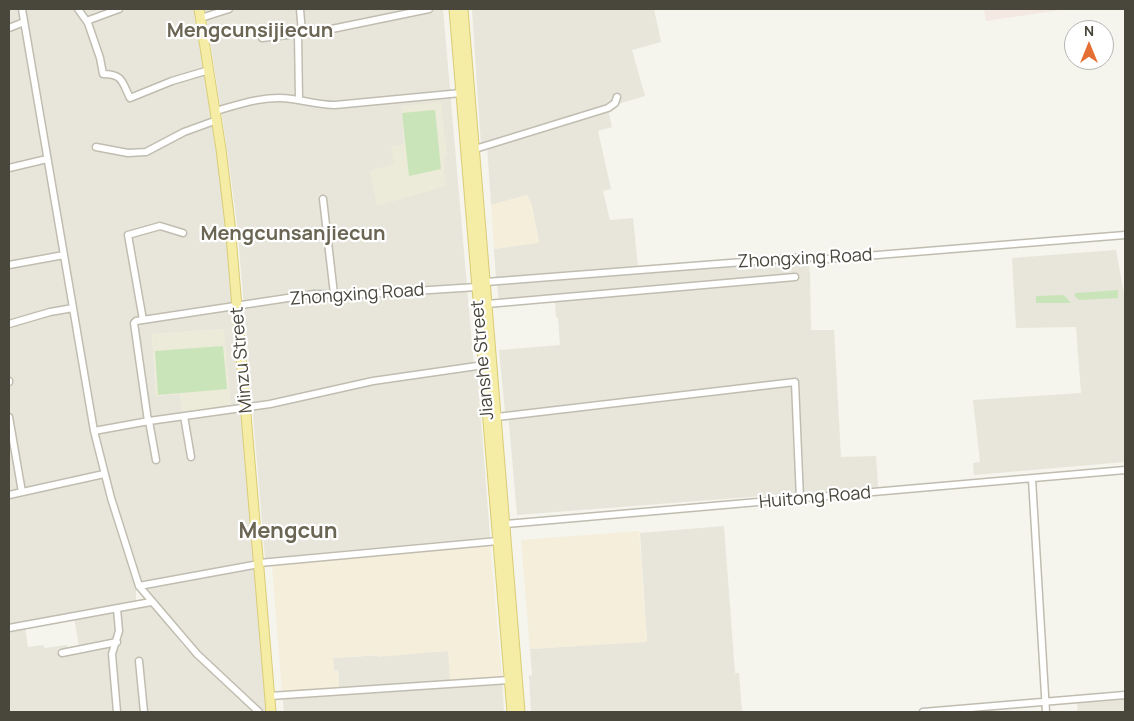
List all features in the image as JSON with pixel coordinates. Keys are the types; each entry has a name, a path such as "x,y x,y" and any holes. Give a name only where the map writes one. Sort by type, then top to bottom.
{"main road":[{"name":"Minzu Street","path":"199,9 216,116 230,224 271,712"},
{"name":"Jianshe Street","path":"454,9 512,712"},
{"name":"Jianshe Street","path":"463,9 520,712"}],"street":[{"path":"22,9 94,431 104,474 138,586 197,654 259,712"},
{"path":"78,9 88,22 100,58 103,74 116,74 130,98 172,81 209,70"},
{"path":"88,22 120,9"},
{"path":"201,18 230,9"},
{"path":"299,100 300,9"},
{"path":"262,38 300,34 429,9"},
{"path":"9,28 24,22"},
{"path":"96,147 128,153 146,152 216,116 259,100 299,100 319,105 335,105 461,93"},
{"path":"474,149 608,108 615,103 617,97"},
{"path":"9,168 47,159"},
{"path":"322,199 334,294"},
{"path":"156,460 134,323 143,320 128,234 160,226 183,233"},
{"name":"Zhongxing Road","path":"486,282 807,257 828,259 1125,235"},
{"path":"9,265 64,255"},
{"path":"488,304 795,277"},
{"name":"Zhongxing Road","path":"143,320 238,307 305,295 477,287"},
{"path":"9,324 50,312 73,308"},
{"path":"94,431 246,407 373,380 484,365"},
{"path":"497,417 795,382 800,499"},
{"path":"9,416 22,492"},
{"path":"184,416 191,457"},
{"name":"Huitong Road","path":"506,524 1125,470"},
{"path":"9,495 104,474"},
{"path":"1032,479 1046,712"},
{"path":"138,586 259,564 498,541"},
{"path":"9,628 151,602"},
{"path":"117,609 119,631 112,654 117,712"},
{"path":"62,653 117,642"},
{"path":"140,661 144,712"},
{"path":"270,696 509,680"},
{"path":"923,712 1125,696"}],"shaded area":[{"path":"9,9 19,9 70,306 9,322"},
{"path":"25,9 195,9 217,150 226,225 242,405 231,406 223,329 152,334 156,396 180,394 183,413 97,429"},
{"path":"205,9 443,9 474,367 477,367 490,537 265,558 237,224"},
{"path":"472,9 654,9 661,42 632,50 645,96 618,104 608,110 612,127 598,131 611,189 603,191 610,220 633,218 638,267 496,279 494,249 539,242 532,206 527,195 491,205 487,146 481,146"},
{"path":"984,9 1067,9 986,21"},
{"path":"441,102 447,155 445,156 444,169 446,186 377,206 369,171 394,164 391,146 404,144 401,106"},
{"path":"527,195 532,206 539,243 494,249 491,205"},
{"path":"1116,250 1125,299 1125,462 974,475 973,463 980,462 973,400 1081,393 1076,327 1016,328 1012,258"},
{"path":"808,259 811,330 834,330 841,457 876,456 878,487 517,515 508,412 505,412 499,350 560,345 558,318 556,317 555,300 499,304 497,283"},
{"path":"71,310 107,495 136,588 136,604 9,626 9,326"},
{"path":"224,329 231,406 183,413 180,394 156,396 152,334"},
{"path":"242,410 255,563 140,584 104,468 97,432"},
{"path":"724,526 735,673 739,673 742,712 531,712 529,676 532,675 530,649 647,641 640,533"},
{"path":"639,531 647,642 530,649 521,540"},
{"path":"490,545 502,678 450,683 448,651 378,657 378,655 333,658 334,671 338,670 339,687 282,692 272,566"},
{"path":"255,567 267,712 260,712 210,665 145,590 145,587"},
{"path":"152,605 183,646 256,712 9,712 9,630 25,627 28,647 43,645 45,648 67,645 68,648 79,646 74,618"},
{"path":"448,651 502,678 504,712 284,712 282,692 339,687 338,670 334,671 333,658"},
{"path":"1125,698 1125,712 1078,712 1077,702"}],"green space":[{"path":"435,110 441,169 409,176 402,113"},
{"path":"1118,290 1118,298 1079,300 1074,295 1076,293"},
{"path":"1064,295 1071,303 1036,303 1036,296"},
{"path":"223,346 227,389 158,395 155,351"}],"district":[{"name":"Mengcunsijiecun","path":"250,31"},
{"name":"Mengcunsanjiecun","path":"293,234"},
{"name":"Mengcun","path":"288,532"}]}
